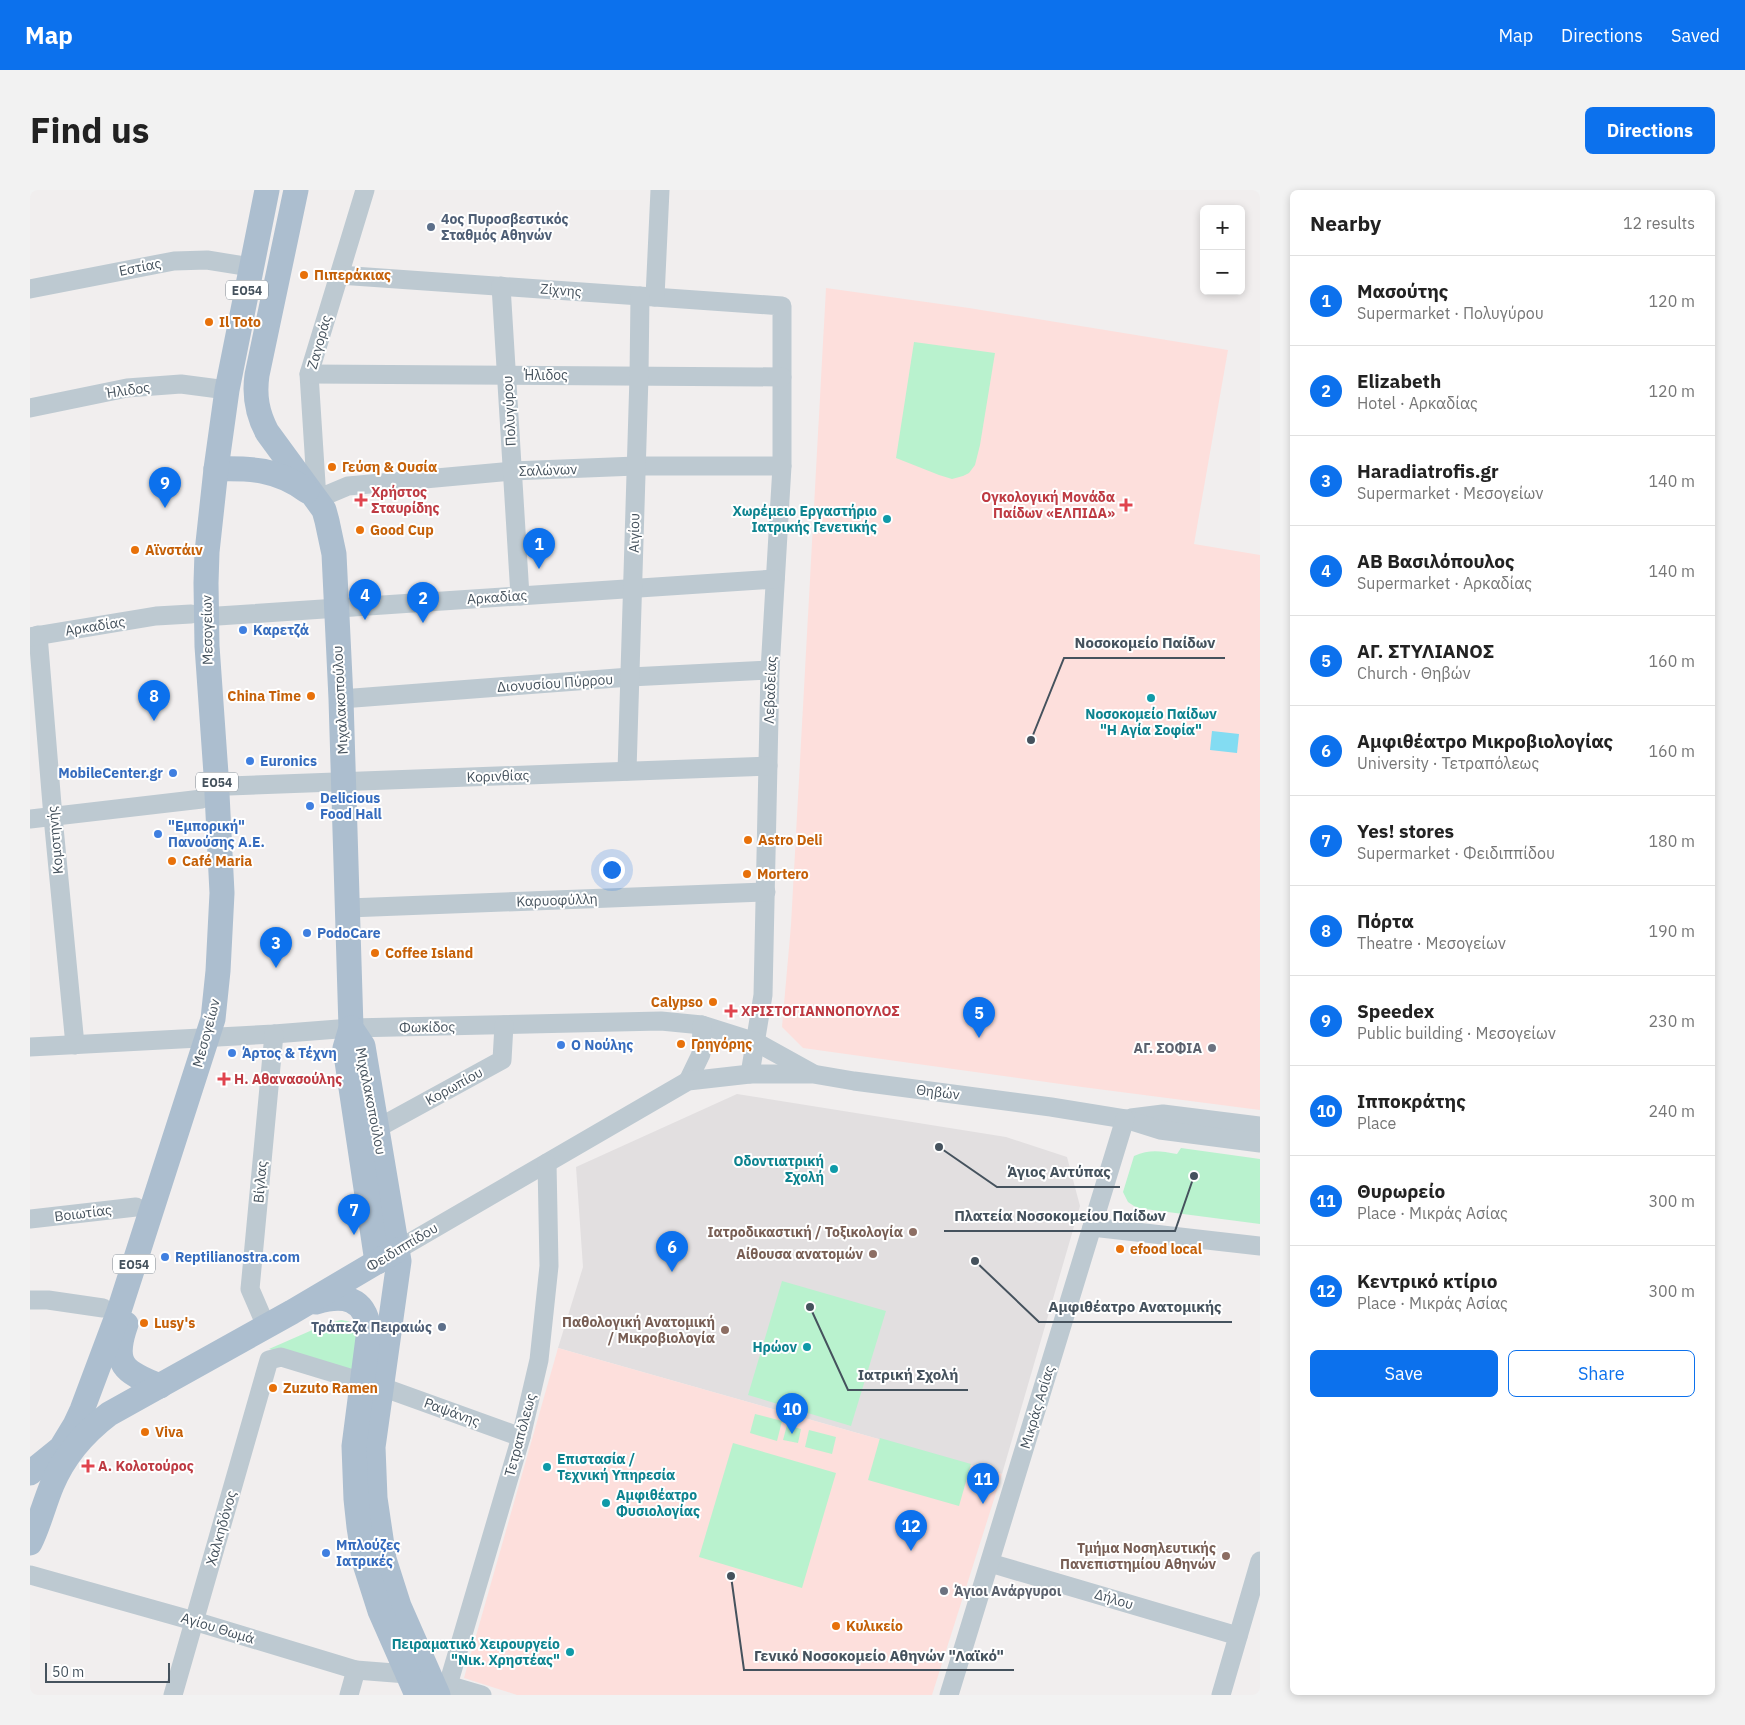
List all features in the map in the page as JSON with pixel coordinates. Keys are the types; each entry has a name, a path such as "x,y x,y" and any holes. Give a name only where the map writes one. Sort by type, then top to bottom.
{"main road":[{"name":"ΕΟ54","path":"210,526 227,390 267,190"},
{"name":"ΕΟ54","path":"296,190 257,374 256,400 260,418 267,432 317,499"},
{"path":"216,469 247,468 272,473 295,484 317,499"},
{"name":"Μιχαλακοπούλου","path":"317,499 328,521 334,554 344,781 351,1028 363,1046 376,1129 387,1256 399,1261 398,1276 373,1384 354,1446 356,1499 366,1564 380,1611 428,1686"},
{"name":"Μεσογείων","path":"160,1386 136,1377 129,1372 120,1355 121,1340 206,1038 201,994 207,894 202,799 192,676 191,614 192,548 210,526"},
{"name":"Μεσογείων","path":"30,1473 61,1448 82,1410 118,1314 206,1038 227,1003 234,892 229,786 220,674 217,583 210,526"},
{"name":"Μεσογείων","path":"30,1456 48,1439 61,1418 103,1308 136,1207 213,1019 222,893 207,646 206,583 210,526"},
{"name":"ΕΟ54","path":"351,1028 345,1048 387,1256"},
{"name":"Φειδιππίδου","path":"30,1543 52,1484 69,1453 92,1427 110,1414 292,1312 387,1256"},
{"name":"Μιχαλακοπούλου","path":"292,1312 333,1297 345,1298 363,1309 368,1319 373,1384"}],"street":[{"name":"Ζαγοράς","path":"317,499 309,374 365,190"},
{"name":"Αιγίου","path":"627,771 639,376 660,190"},
{"name":"Εστίας","path":"30,289 174,261 207,260 251,267"},
{"name":"Ζίχνης","path":"339,275 782,306"},
{"name":"Πολυγύρου","path":"501,286 520,596"},
{"name":"Λεβαδείας","path":"750,1074 763,995 770,670 782,466 782,306"},
{"name":"Ήλιδος","path":"309,374 782,377"},
{"name":"Ήλιδος","path":"30,408 127,388 181,384 227,390"},
{"name":"Σαλώνων","path":"317,499 348,486 512,471 636,466 782,466"},
{"name":"Αρκαδίας","path":"218,616 775,579"},
{"name":"Αρκαδίας","path":"34,636 156,616 191,614"},
{"name":"Κομοτηνής","path":"34,636 75,1045"},
{"name":"Διονυσίου Πύρρου","path":"341,699 630,677 770,670"},
{"name":"Κορινθίας","path":"229,786 768,766"},
{"path":"30,819 202,799"},
{"name":"Καρυοφύλλη","path":"348,908 766,892"},
{"name":"Φωκίδος","path":"30,1047 351,1028 661,1021 702,1025 756,1042 814,1074"},
{"name":"Κορωπίου","path":"376,1129 502,1060 504,1025"},
{"path":"688,1082 700,1054 702,1025"},
{"name":"Βίγλας","path":"266,1326 250,1289 274,1034"},
{"name":"Φειδιππίδου","path":"387,1256 688,1082 750,1074"},
{"name":"Θηβών","path":"750,1074 814,1074 1051,1107 1125,1119 1160,1130 1260,1143"},
{"name":"Θηβών","path":"1125,1119 1163,1114 1260,1126"},
{"name":"Μικράς Ασίας","path":"949,1695 1125,1119"},
{"name":"Τετραπόλεως","path":"428,1686 522,1437 539,1360 549,1266 547,1163"},
{"name":"Βοιωτίας","path":"30,1219 136,1207"},
{"path":"1092,1227 1260,1246"},
{"path":"30,1300 48,1300 103,1308"},
{"name":"Ραψάνης","path":"268,1360 281,1357 373,1384 522,1437"},
{"name":"Χαλκηδόνος","path":"173,1695 268,1360"},
{"path":"1221,1695 1238,1636 1256,1587 1260,1561"},
{"name":"Δήλου","path":"990,1562 1238,1636"},
{"name":"Αγίου Θωμά","path":"30,1575 194,1621 356,1670 428,1686 482,1695"},
{"path":"349,1695 356,1670"}],"shaded area":[{"path":"826,288 969,308 1228,350 1194,544 1260,555 1260,1110 803,1048 782,1027 791,925"},
{"path":"737,1094 1006,1137 1067,1157 1080,1206 1002,1474 558,1348 583,1267 576,1167"},
{"path":"558,1348 1002,1474 932,1695 517,1695 464,1678"}],"green space":[{"path":"914,342 995,353 975,465 969,473 963,476 952,479 896,458"},
{"path":"1181,1148 1260,1159 1260,1224 1137,1208 1128,1202 1123,1192 1134,1156 1155,1151 1177,1154"},
{"path":"782,1281 886,1311 851,1426 748,1395"},
{"path":"341,1320 353,1323 358,1330 357,1374 269,1349 326,1324"},
{"path":"755,1414 782,1421 777,1441 750,1433"},
{"path":"787,1425 801,1429 798,1443 783,1440"},
{"path":"809,1430 836,1437 832,1454 805,1447"},
{"path":"880,1438 971,1464 959,1506 868,1480"},
{"path":"733,1443 836,1473 802,1588 699,1557"}],"water":[{"path":"1212,731 1239,734 1237,753 1210,750"}],"place":[{"name":"4ος Πυροσβεστικός Σταθμός Αθηνών","path":"431,227"},
{"name":"Πιπεράκιας","path":"304,275"},
{"name":"Il Toto","path":"209,322"},
{"name":"Γεύση & Ουσία","path":"332,467"},
{"name":"Χρήστος Σταυρίδης","path":"361,500"},
{"name":"Ογκολογική Μονάδα Παίδων «ΕΛΠΙΔΑ»","path":"1126,505"},
{"name":"Speedex","path":"165,508"},
{"name":"Χωρέμειο Εργαστήριο Ιατρικής Γενετικής","path":"887,519"},
{"name":"Good Cup","path":"360,530"},
{"name":"Αϊνστάιν","path":"135,550"},
{"name":"Μασούτης","path":"539,569"},
{"name":"ΑΒ Βασιλόπουλος","path":"365,620"},
{"name":"Elizabeth","path":"423,623"},
{"name":"Καρετζά","path":"243,630"},
{"name":"China Time","path":"311,696"},
{"name":"Νοσοκομείο Παίδων \"Η Αγία Σοφία\"","path":"1151,698"},
{"name":"Πόρτα","path":"154,721"},
{"name":"Νοσοκομείο Παίδων","path":"1031,740"},
{"name":"Euronics","path":"250,761"},
{"name":"MobileCenter.gr","path":"173,773"},
{"name":"Delicious Food Hall","path":"310,806"},
{"name":"\"Εμπορική\" Πανούσης Α.Ε.","path":"158,834"},
{"name":"Astro Deli","path":"748,840"},
{"name":"Café Maria","path":"172,861"},
{"name":"Mortero","path":"747,874"},
{"name":"PodoCare","path":"307,933"},
{"name":"Coffee Island","path":"375,953"},
{"name":"Haradiatrofis.gr","path":"276,968"},
{"name":"Calypso","path":"713,1002"},
{"name":"ΧΡΙΣΤΟΓΙΑΝΝΟΠΟΥΛΟΣ","path":"731,1011"},
{"name":"ΑΓ. ΣΤΥΛΙΑΝΟΣ","path":"979,1038"},
{"name":"Γρηγόρης","path":"681,1044"},
{"name":"Ο Νούλης","path":"561,1045"},
{"name":"ΑΓ. ΣΟΦΙΑ","path":"1212,1048"},
{"name":"Άρτος & Τέχνη","path":"232,1053"},
{"name":"Η. Αθανασούλης","path":"224,1079"},
{"name":"Άγιος Αντύπας","path":"939,1147"},
{"name":"Οδοντιατρική Σχολή","path":"834,1169"},
{"name":"Πλατεία Νοσοκομείου Παίδων","path":"1194,1176"},
{"name":"Ιατροδικαστική / Τοξικολογία","path":"913,1232"},
{"name":"Yes! stores","path":"354,1235"},
{"name":"efood local","path":"1120,1249"},
{"name":"Αίθουσα ανατομών","path":"873,1254"},
{"name":"Reptilianostra.com","path":"165,1257"},
{"name":"Αμφιθέατρο Ανατομικής","path":"975,1261"},
{"name":"Αμφιθέατρο Μικροβιολογίας","path":"672,1272"},
{"name":"Ιατρική Σχολή","path":"810,1307"},
{"name":"Lusy's","path":"144,1323"},
{"name":"Τράπεζα Πειραιώς","path":"442,1327"},
{"name":"Παθολογική Ανατομική / Μικροβιολογία","path":"725,1330"},
{"name":"Ηρώον","path":"807,1347"},
{"name":"Zuzuto Ramen","path":"273,1388"},
{"name":"Viva","path":"145,1432"},
{"name":"Ιπποκράτης","path":"792,1434"},
{"name":"Α. Κολοτούρος","path":"88,1466"},
{"name":"Επιστασία / Τεχνική Υπηρεσία","path":"547,1467"},
{"name":"Αμφιθέατρο Φυσιολογίας","path":"606,1503"},
{"name":"Θυρωρείο","path":"983,1504"},
{"name":"Κεντρικό κτίριο","path":"911,1551"},
{"name":"Μπλούζες Ιατρικές","path":"326,1553"},
{"name":"Τμήμα Νοσηλευτικής Πανεπιστημίου Αθηνών","path":"1226,1556"},
{"name":"Γενικό Νοσοκομείο Αθηνών \"Λαϊκό\"","path":"731,1576"},
{"name":"Άγιοι Ανάργυροι","path":"944,1591"},
{"name":"Κυλικείο","path":"836,1626"},
{"name":"Πειραματικό Χειρουργείο \"Νικ. Χρηστέας\"","path":"570,1652"}]}
